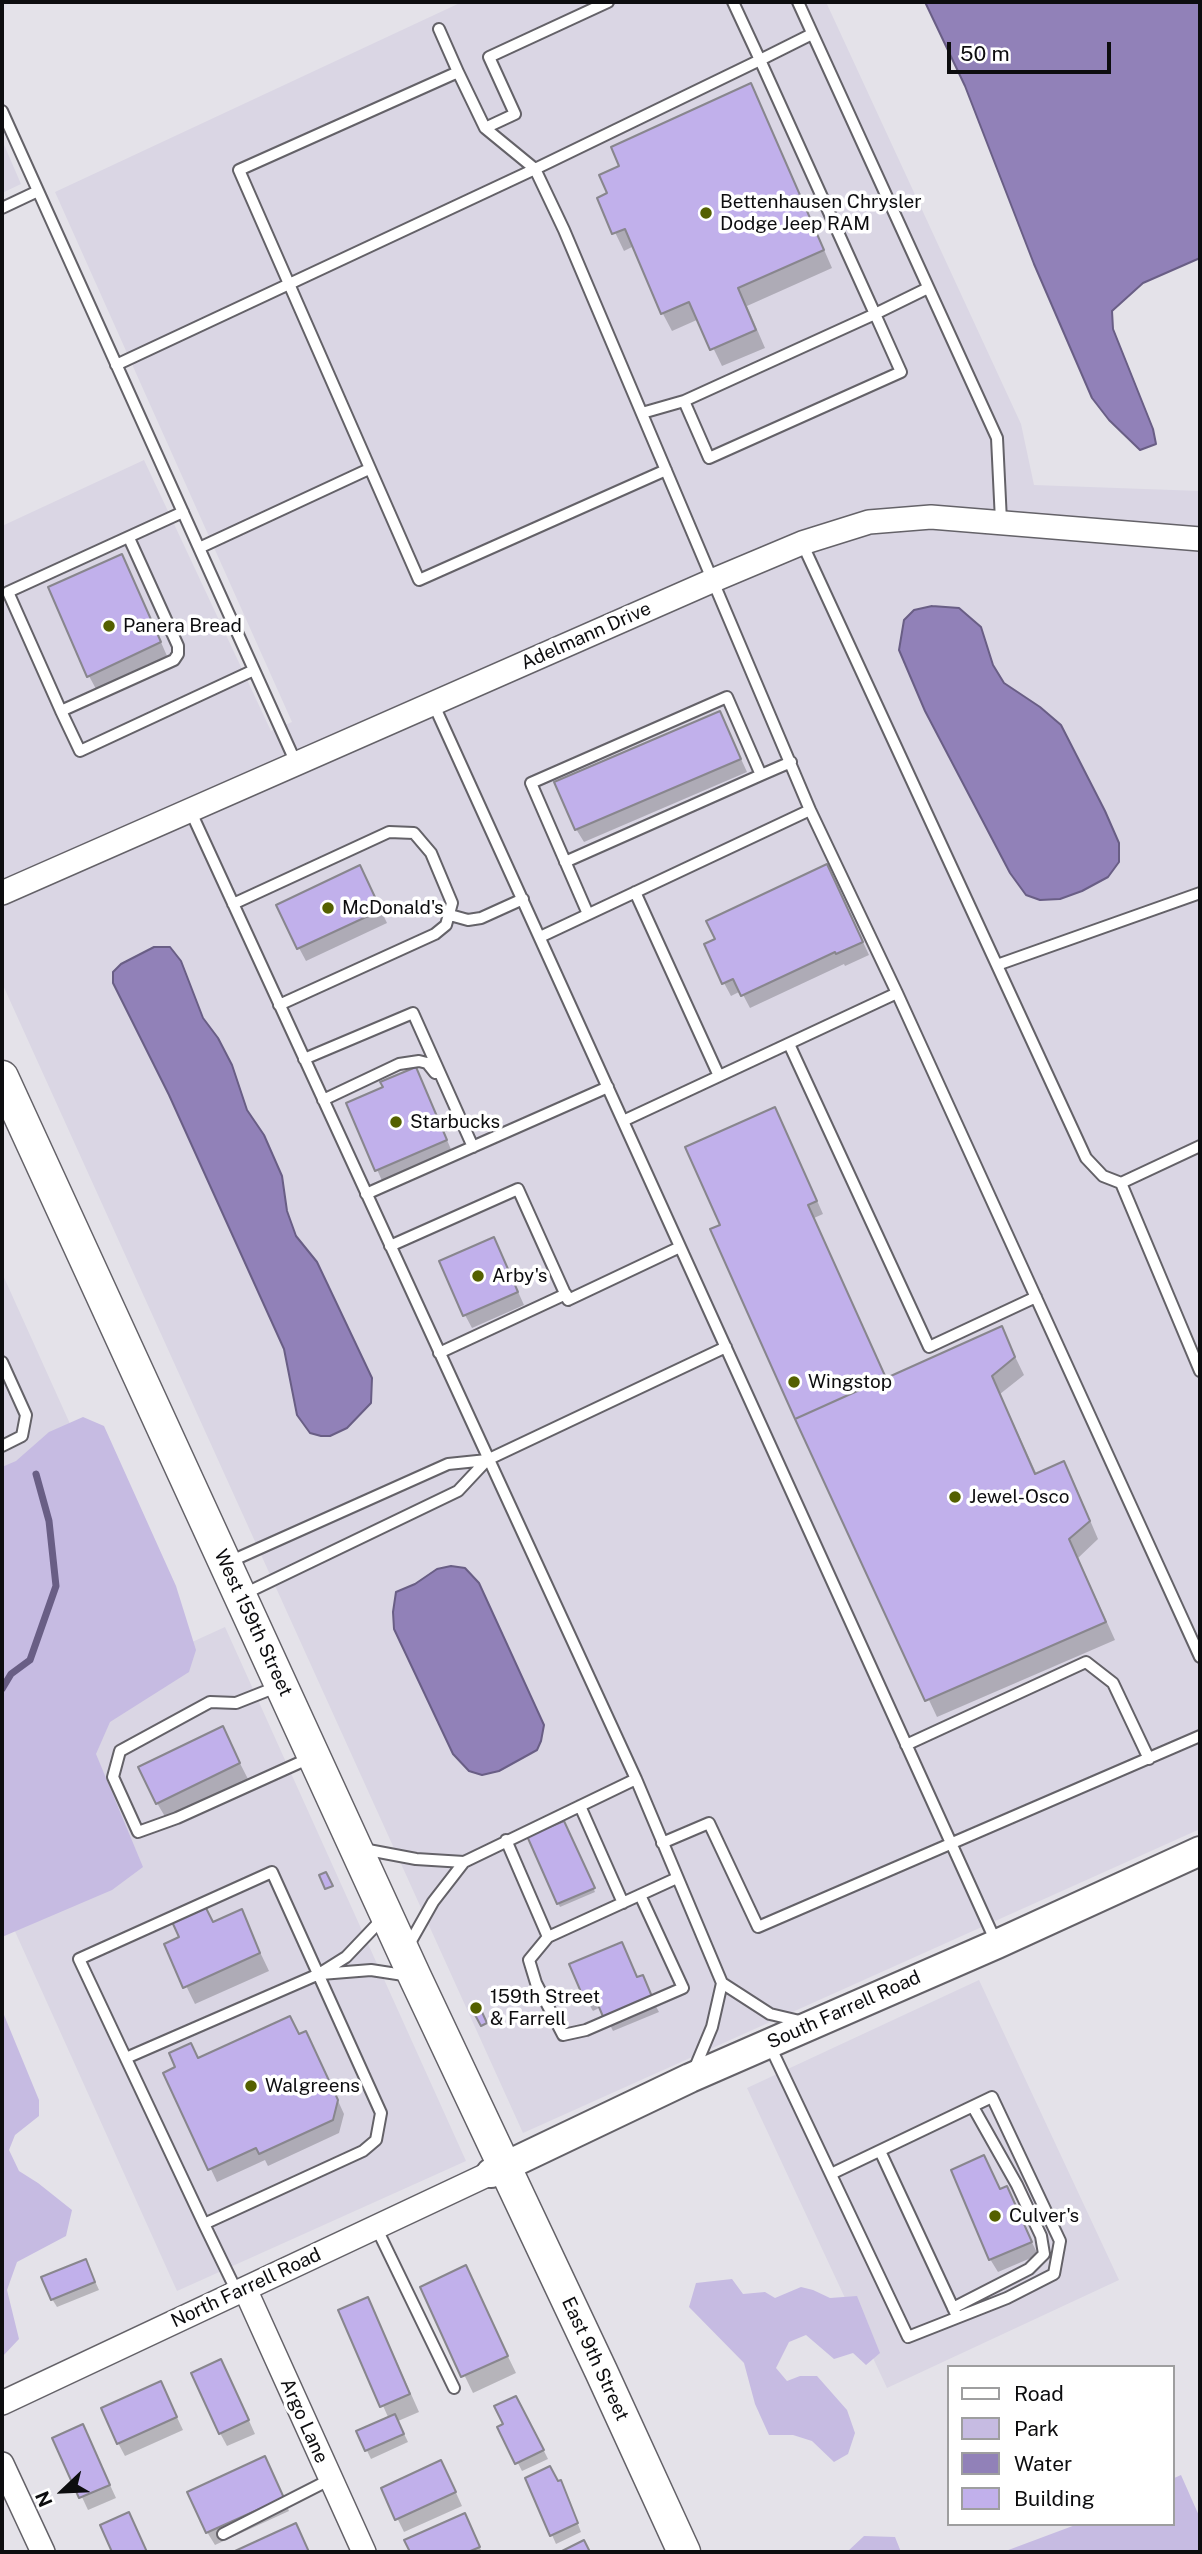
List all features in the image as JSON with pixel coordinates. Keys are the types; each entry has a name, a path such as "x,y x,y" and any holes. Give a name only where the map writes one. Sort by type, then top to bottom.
{"main road":[{"name":"West 159th Street","path":"2,1077 387,1914 498,2170"},
{"name":"East 9th Street","path":"498,2170 684,2552"}],"street":[{"name":"Adelmann Drive","path":"2,893 714,580 802,543 869,523 931,517 1200,539"},
{"name":"South Farrell Road","path":"498,2170 690,2078 997,1944 1200,1851"},
{"name":"North Farrell Road","path":"2,2403 498,2170"},
{"name":"Argo Lane","path":"241,2291 364,2552"},
{"path":"2,2463 43,2552"}],"lane":[{"path":"485,128 515,114 489,57 608,2"},
{"path":"684,401 709,458 901,372 733,2"},
{"path":"797,2 997,438 1001,521"},
{"path":"439,29 485,128 535,169 564,230 810,810 897,993 1200,1657"},
{"path":"117,365 535,169 813,34"},
{"path":"458,72 239,170 419,580 667,470"},
{"path":"2,111 296,763"},
{"path":"2,144 14,138"},
{"path":"2,208 38,191"},
{"path":"642,413 684,401 928,288"},
{"path":"199,548 369,469"},
{"path":"183,512 8,592 61,711 80,751 254,670"},
{"path":"61,711 174,660 178,654 177,646 129,538"},
{"path":"802,543 1086,1158 1103,1176 1121,1183 1200,1371"},
{"path":"588,914 531,783 727,697 761,775"},
{"path":"433,703 997,1944"},
{"path":"565,862 791,762"},
{"path":"190,809 487,1460 636,1779 722,1983 770,2014 810,2024"},
{"path":"540,937 810,810"},
{"path":"233,904 389,832 414,833 431,853 452,903 446,925 435,934 279,1005"},
{"path":"635,892 719,1076"},
{"path":"997,965 1200,893"},
{"path":"450,915 468,920 481,918 523,900"},
{"path":"623,1121 897,993"},
{"path":"304,1059 413,1013 473,1147"},
{"path":"789,1044 929,1347 1036,1297"},
{"path":"323,1100 399,1064 419,1061 427,1063 445,1086"},
{"path":"366,1195 608,1087"},
{"path":"1121,1183 1200,1146"},
{"path":"390,1246 518,1189 568,1300 680,1247"},
{"path":"439,1353 566,1294"},
{"path":"226,1563 448,1464 487,1460 726,1347"},
{"path":"2,1362 26,1415 22,1436 2,1446"},
{"path":"241,1595 458,1491 487,1460"},
{"path":"906,1745 1086,1662 1113,1683 1149,1759"},
{"path":"281,1685 236,1703 210,1702 120,1751 113,1777 138,1832 177,1818 314,1756"},
{"path":"662,1843 709,1823 758,1927 1200,1737"},
{"path":"319,1974 410,1965 433,1902 464,1862 636,1779"},
{"path":"580,1806 623,1903"},
{"path":"506,1840 548,1937"},
{"path":"356,1847 416,1859 464,1862"},
{"path":"204,2224 363,2151 376,2140 381,2113 272,1872 79,1959 204,2224 241,2291"},
{"path":"640,1895 683,1988 586,2030 563,2035 536,1983 529,1960 548,1937 677,1878"},
{"path":"126,2058 319,1974 346,1957 387,1914"},
{"path":"690,2078 712,2027 722,1983"},
{"path":"769,2044 908,2337 955,2313 1029,2269 1044,2254 1041,2236 1017,2185 973,2107"},
{"path":"831,2174 992,2098 1060,2241 1054,2274 1007,2298 955,2313"},
{"path":"880,2151 955,2313"},
{"path":"376,2227 454,2388"},
{"path":"223,2534 331,2479"}],"shaded area":[{"path":"462,2 826,2 1021,424 1034,485 1200,491 1200,1829 523,2133 2,983 2,526 144,460 271,731 292,722 55,192"},
{"path":"2,140 21,184 2,193"},
{"path":"2,1273 80,1446 2,1482"},
{"path":"225,1627 466,2161 177,2291 13,1927 52,1706"},
{"path":"979,1980 1119,2280 887,2388 747,2088"}],"green space":[{"path":"83,1417 104,1426 176,1586 196,1650 189,1672 110,1722 96,1754 143,1867 112,1890 2,1937 2,1467 16,1461 49,1432"},
{"path":"2,2010 39,2100 39,2116 15,2135 9,2150 19,2171 72,2210 66,2236 17,2262 7,2290 19,2339 2,2357"},
{"path":"732,2279 743,2294 765,2292 775,2298 801,2287 830,2298 857,2296 880,2353 866,2365 853,2353 834,2359 806,2335 789,2342 776,2368 787,2381 800,2376 817,2376 847,2410 855,2433 848,2454 834,2462 812,2441 793,2435 769,2435 755,2404 744,2363 689,2307 696,2283"},
{"path":"1181,2475 1200,2518 1200,2552 1003,2552 1073,2526 1174,2526 1174,2478"},
{"path":"864,2536 895,2537 901,2552 847,2552"}],"water":[{"path":"925,2 1200,2 1200,258 1143,283 1112,311 1113,329 1153,429 1156,444 1140,450 1109,420 1092,398 1034,264 965,86"},
{"path":"932,606 959,608 981,627 993,665 1004,683 1061,725 1119,843 1119,862 1108,877 1060,899 1040,900 1026,895 1010,873 925,711 899,650 904,620 914,610"},
{"path":"154,947 170,947 181,961 203,1018 218,1038 232,1065 247,1110 264,1135 282,1176 287,1211 296,1236 317,1262 372,1378 371,1403 347,1428 330,1436 310,1433 297,1415 284,1349 169,1095 113,983 113,972 121,964"},
{"path":"451,1566 465,1568 479,1583 544,1725 537,1750 499,1771 482,1775 469,1771 453,1754 394,1629 396,1592 415,1584 437,1569"}],"building":[{"name":"Bettenhausen Chrysler Dodge Jeep RAM","path":"751,83 824,250 738,288 756,330 710,350 689,302 661,314 625,229 612,234 597,198 607,193 599,175 619,166 611,147"},
{"path":"122,554 161,642 87,677 48,587"},
{"path":"720,711 741,759 575,830 554,782"},
{"path":"827,864 863,942 836,954 835,952 741,996 733,979 722,984 704,944 715,939 706,921"},
{"name":"McDonald's","path":"360,865 381,910 297,949 276,905"},
{"name":"Starbucks","path":"416,1067 447,1140 375,1171 346,1103 383,1087 380,1082"},
{"path":"775,1107 817,1201 808,1205 886,1378 795,1419 710,1229 720,1225 685,1147"},
{"name":"Arby's","path":"494,1237 518,1292 463,1316 439,1261"},
{"name":"Jewel-Osco","path":"1002,1326 1015,1357 992,1376 1035,1474 1064,1461 1090,1521 1069,1539 1106,1622 925,1701 795,1419"},
{"path":"223,1726 240,1763 156,1804 138,1767"},
{"path":"564,1821 595,1888 557,1904 527,1836"},
{"path":"326,1872 333,1886 325,1889 319,1875"},
{"path":"201,1898 213,1922 242,1909 260,1953 183,1988 164,1944 179,1937 168,1913"},
{"path":"622,1942 637,1977 643,1975 653,1999 604,2019 594,1995 584,1999 569,1964"},
{"path":"481,2010 487,2023 481,2026 474,2013"},
{"name":"Walgreens","path":"290,2016 299,2034 306,2031 338,2100 333,2120 259,2154 256,2148 208,2170 163,2073 175,2067 169,2053 191,2043 198,2058"},
{"name":"Culver's","path":"984,2155 1000,2189 1007,2186 1032,2242 989,2260 951,2170"},
{"path":"86,2259 95,2282 51,2300 41,2277"},
{"path":"466,2265 508,2356 461,2377 420,2287"},
{"path":"368,2297 410,2394 380,2407 338,2310"},
{"path":"221,2359 249,2420 219,2434 191,2373"},
{"path":"161,2381 177,2417 117,2444 101,2408"},
{"path":"516,2396 544,2450 515,2464 497,2427 503,2424 494,2406"},
{"path":"395,2414 404,2434 365,2451 356,2431"},
{"path":"83,2424 110,2485 79,2498 52,2438"},
{"path":"265,2456 284,2498 206,2533 187,2492"},
{"path":"441,2460 456,2492 395,2520 381,2488"},
{"path":"550,2466 558,2481 561,2480 578,2523 550,2536 525,2478"},
{"path":"129,2512 147,2552 112,2552 100,2525"},
{"path":"465,2513 480,2547 468,2552 410,2552 404,2540"},
{"path":"296,2523 309,2552 235,2551"},
{"path":"584,2540 590,2552 562,2551"}],"waterway":[{"path":"2,1689 11,1674 30,1660 56,1586 49,1521 36,1474"}],"place":[{"name":"Bettenhausen Chrysler Dodge Jeep RAM","path":"706,213"},
{"name":"Panera Bread","path":"109,626"},
{"name":"McDonald's","path":"328,908"},
{"name":"Starbucks","path":"396,1122"},
{"name":"Arby's","path":"478,1276"},
{"name":"Wingstop","path":"794,1382"},
{"name":"Jewel-Osco","path":"955,1497"},
{"name":"159th Street & Farrell","path":"476,2008"},
{"name":"Walgreens","path":"251,2086"},
{"name":"Culver's","path":"995,2216"}]}
